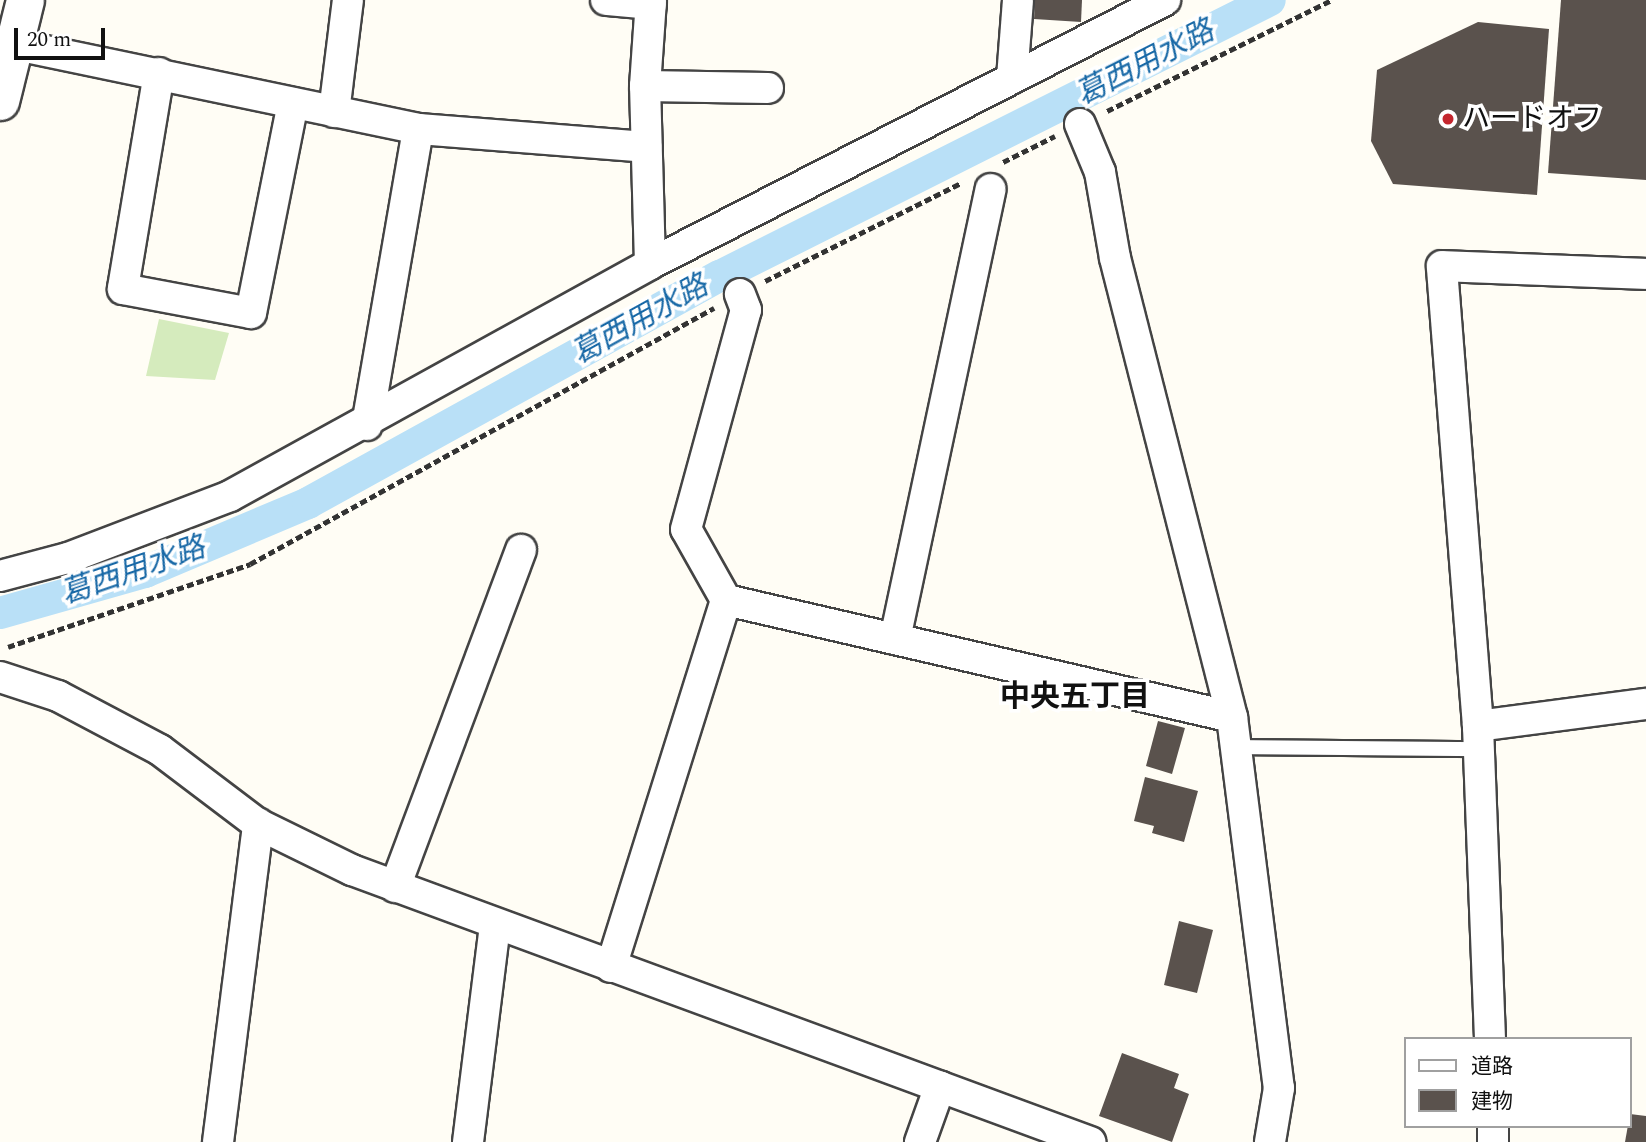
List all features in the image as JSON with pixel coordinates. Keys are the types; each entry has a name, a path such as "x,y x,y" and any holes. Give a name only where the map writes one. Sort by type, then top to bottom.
{"street":[{"path":"0,102 12,44 25,0"},
{"path":"334,111 348,0"},
{"path":"606,0 651,2 645,86 650,264"},
{"path":"1012,78 1018,0"},
{"path":"0,576 68,558 230,496 368,425 650,264 1165,0"},
{"path":"12,44 418,129 646,147"},
{"path":"159,73 123,289 251,313 293,103"},
{"path":"645,86 768,88"},
{"path":"1080,124 1100,172 1115,258 1231,717 1279,1088 1270,1142"},
{"path":"368,425 418,129"},
{"path":"895,639 985,178"},
{"path":"1490,1037 1478,738 1442,266 1646,274"},
{"path":"611,967 726,600 686,529 746,310 740,294"},
{"path":"395,887 521,550"},
{"path":"726,600 1231,717"},
{"path":"0,677 58,696 160,750 258,824 395,887 495,926 1090,1142"},
{"path":"1478,738 1646,704"},
{"path":"218,1142 258,824"},
{"path":"468,1142 495,926"},
{"path":"920,1142 940,1086"}],"lane":[{"path":"1235,747 1478,738"}],"path":[{"path":"0,650 250,564 740,294 985,178 1080,124 1332,0"}],"green space":[{"path":"159,319 229,333 215,380 146,376"}],"building":[{"path":"1035,0 1082,0 1081,22 1034,19"},
{"path":"1561,0 1646,0 1646,180 1548,173"},
{"path":"1478,22 1549,29 1537,195 1393,184 1371,141 1377,70"},
{"path":"1158,721 1185,728 1172,774 1146,766"},
{"path":"1145,777 1198,791 1184,842 1152,833 1154,826 1134,821"},
{"path":"1179,921 1213,930 1197,993 1164,985"},
{"path":"1122,1053 1179,1074 1174,1088 1189,1094 1172,1142 1099,1116"},
{"path":"1632,1114 1646,1116 1646,1142 1625,1142 1628,1128 1632,1128"}],"waterway":[{"name":"葛西用水路","path":"0,613 145,572 308,503 720,276 1270,0"}],"place":[{"name":"ハードオフ","path":"1448,119"}],"district":[{"name":"中央五丁目","path":"1075,697"}]}
